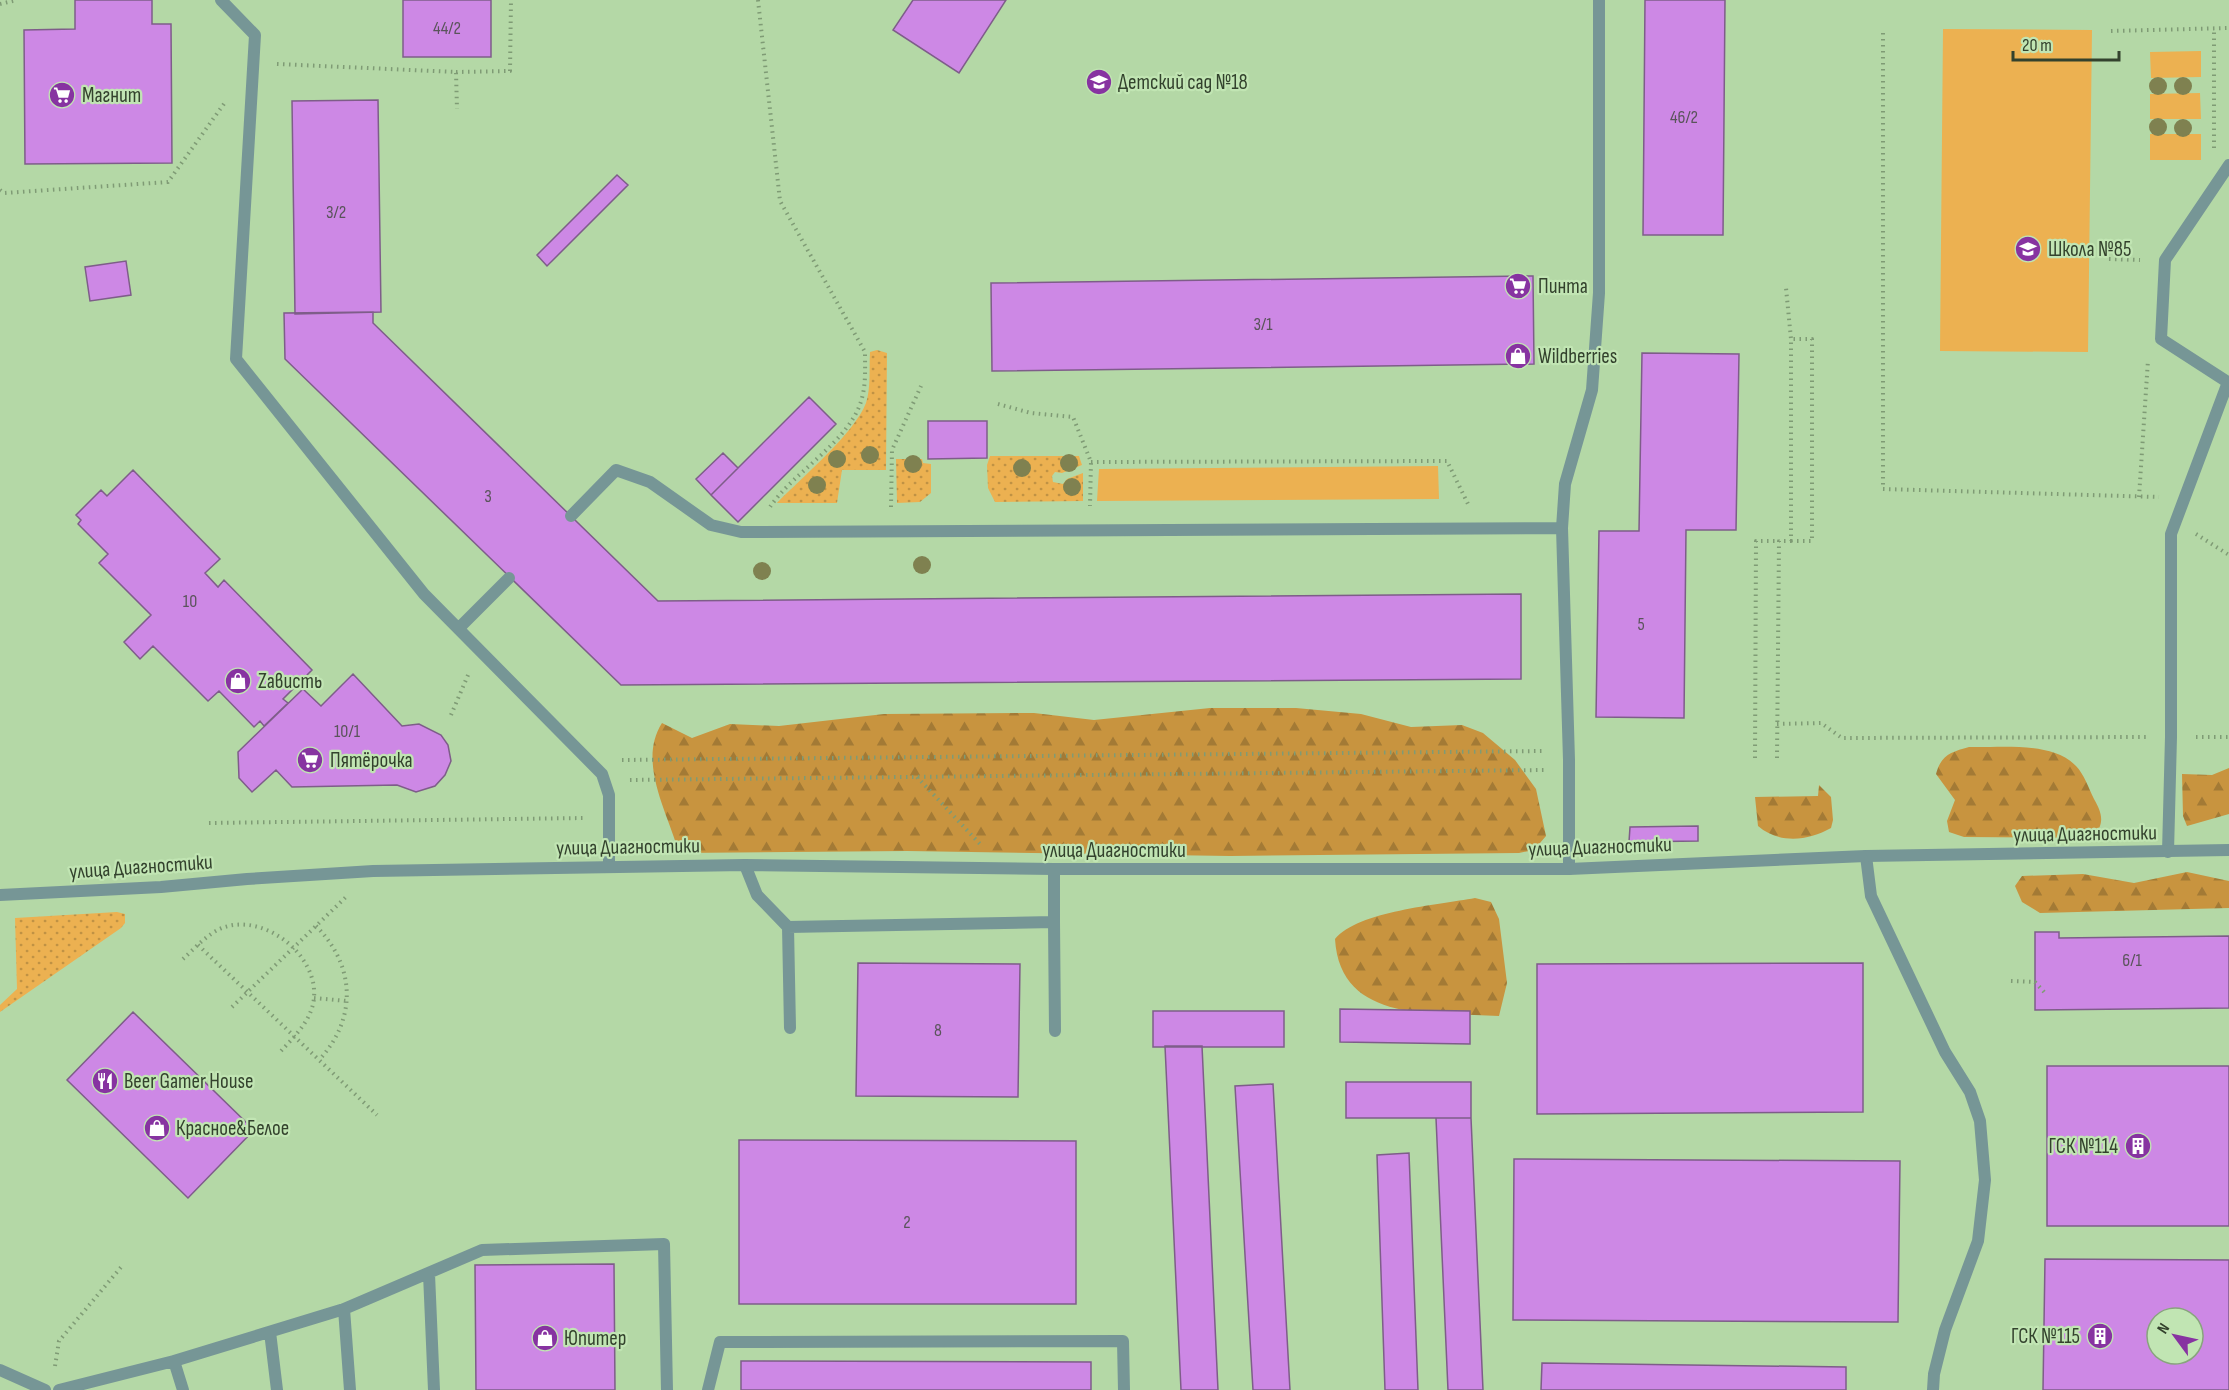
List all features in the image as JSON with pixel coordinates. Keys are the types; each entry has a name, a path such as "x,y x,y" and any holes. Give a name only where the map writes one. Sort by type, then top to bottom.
{"street":[{"path":"221,0 255,36 236,359 424,594 605,780 609,795 609,866"},
{"path":"1569,869 1569,751 1562,528 1565,484 1592,390 1599,304 1599,0"},
{"path":"2168,852 2171,737 2171,534 2229,383 2161,339 2165,260 2229,165"},
{"path":"571,516 616,470 650,482 711,525 726,530 753,532 1562,528"},
{"path":"459,628 509,578"},
{"name":"улица Диагностики","path":"0,895 161,887 373,871 609,866 1569,869 1866,856 2229,850"},
{"path":"1866,856 1871,896 1945,1052 1970,1092 1980,1121 1985,1180 1978,1241 1945,1330 1934,1374 1933,1390"},
{"path":"745,865 757,895 788,927 790,1028"},
{"path":"1054,869 1055,1031"},
{"path":"788,927 1054,922"},
{"path":"59,1390 174,1361 344,1309 482,1250 664,1244 667,1390"},
{"path":"429,1274 434,1390"},
{"path":"344,1309 350,1390"},
{"path":"270,1332 277,1390"},
{"path":"708,1390 720,1342 1123,1341 1124,1390"},
{"path":"174,1361 183,1390"},
{"path":"0,1370 45,1390"}],"path":[{"path":"0,4 17,0"},
{"path":"456,72 510,71 511,0"},
{"path":"753,532 774,502 834,440 857,411 865,378 866,352 780,201 758,0"},
{"path":"2214,28 2214,188"},
{"path":"2111,31 2229,28"},
{"path":"1883,33 1883,489 2184,498"},
{"path":"2109,259 2165,260"},
{"path":"1786,288 1791,339 1791,541"},
{"path":"1755,758 1756,541 1812,542 1812,339 1791,339"},
{"path":"2139,496 2148,351 2161,339"},
{"path":"891,532 892,450 921,387"},
{"path":"998,404 1031,413 1072,417 1091,462 1090,531"},
{"path":"1091,462 1448,461 1481,529"},
{"path":"2176,520 2229,555"},
{"path":"1776,758 1779,541"},
{"path":"451,715 479,649"},
{"path":"1776,724 1821,723 1842,738 2229,736"},
{"path":"588,760 1569,751"},
{"path":"605,780 1569,770"},
{"path":"916,777 1003,869"},
{"path":"209,823 610,817"},
{"path":"232,1007 373,871"},
{"path":"183,959 222,928 245,925 266,929 292,949 302,959 310,974 314,998 308,1017 280,1052"},
{"path":"316,926 337,950 344,967 347,1001 335,1036 318,1060"},
{"path":"198,945 377,1115"},
{"path":"2011,981 2035,982 2045,993"},
{"path":"314,998 347,1001"},
{"path":"59,1341 122,1266"}],"shaded area":[{"path":"1943,29 2092,30 2088,352 1940,351"},
{"path":"2201,51 2201,77 2151,78 2150,52"},
{"path":"2200,93 2201,119 2150,119 2150,94"},
{"path":"2150,134 2201,134 2201,160 2150,160"},
{"path":"877,350 887,353 886,470 842,470 837,503 777,503 839,442 860,415 869,391 870,352"},
{"path":"990,456 1079,456 1082,465 1062,473 1055,472 1052,476 1053,482 1063,484 1067,479 1083,473 1083,501 995,502 988,488 987,465"},
{"path":"896,459 922,459 923,463 931,464 931,493 920,502 897,503"},
{"path":"1438,466 1439,499 1097,501 1099,469"},
{"path":"117,912 125,914 125,923 121,928 0,1012 0,1005 17,989 15,918"}],"green space":[{"path":"1210,708 1296,708 1361,714 1411,727 1462,725 1483,733 1515,760 1536,789 1546,836 1534,850 1519,853 1230,856 907,851 679,853 653,771 655,738 662,723 692,738 730,724 779,726 884,714 1034,713 1094,720"},
{"path":"1969,747 2040,749 2066,758 2081,773 2099,809 2100,827 2094,836 2079,838 1964,837 1949,832 1947,821 1955,800 1936,774 1944,758"},
{"path":"2229,768 2229,814 2187,826 2183,816 2182,774 2212,775"},
{"path":"1819,785 1831,797 1833,820 1831,828 1813,836 1794,839 1775,836 1758,826 1755,797 1818,796"},
{"path":"2187,872 2229,881 2229,908 2040,913 2022,902 2015,886 2022,876 2083,874 2134,883"},
{"path":"1475,898 1491,902 1499,919 1507,983 1499,1016 1421,1013 1396,1008 1373,1000 1354,987 1341,967 1335,939 1346,929 1361,922 1400,911"}],"building":[{"path":"75,0 152,0 152,24 171,24 172,163 25,164 24,30 75,29"},
{"path":"403,0 491,0 491,57 403,57"},
{"path":"913,0 1006,0 959,73 893,30"},
{"path":"1645,0 1725,0 1723,235 1643,235"},
{"path":"378,100 381,312 295,314 292,101"},
{"path":"617,175 628,185 547,266 537,255"},
{"path":"126,261 131,295 90,301 85,267"},
{"path":"1533,276 1534,364 992,371 991,283"},
{"path":"373,312 373,323 658,601 1521,594 1521,679 621,685 285,359 284,313"},
{"path":"1642,353 1739,354 1736,530 1686,530 1684,718 1596,717 1599,531 1639,531"},
{"path":"809,397 836,424 738,522 711,495"},
{"path":"928,421 987,421 987,458 928,459"},
{"path":"723,453 738,468 711,495 696,479"},
{"path":"133,470 220,559 205,573 218,587 224,580 312,670 283,699 288,703 264,726 260,721 254,727 219,691 208,701 153,646 140,659 124,642 151,615 99,563 108,554 78,524 81,520 76,515 101,490 107,496"},
{"path":"353,674 402,726 419,724 441,735 448,745 451,761 445,775 435,786 416,792 397,785 292,787 276,770 252,792 239,778 238,752 303,689 321,706"},
{"path":"1698,826 1698,841 1629,842 1630,827"},
{"path":"2035,932 2059,932 2059,938 2229,936 2229,1008 2035,1010"},
{"path":"858,963 1020,964 1018,1097 856,1096"},
{"path":"1863,963 1863,1112 1537,1114 1537,964"},
{"path":"1340,1009 1470,1011 1470,1044 1340,1042"},
{"path":"1153,1011 1284,1011 1284,1047 1153,1047"},
{"path":"133,1012 254,1130 188,1198 67,1080"},
{"path":"1165,1046 1202,1046 1218,1390 1181,1390"},
{"name":"ГСК №114","path":"2047,1066 2229,1066 2229,1226 2047,1226"},
{"path":"1346,1082 1471,1082 1471,1118 1346,1118"},
{"path":"1273,1084 1290,1390 1253,1390 1235,1086"},
{"path":"1436,1118 1471,1118 1483,1390 1448,1390"},
{"path":"739,1140 1076,1141 1076,1304 739,1304"},
{"path":"1409,1153 1418,1390 1385,1390 1377,1155"},
{"path":"1514,1159 1900,1161 1898,1322 1513,1320"},
{"name":"ГСК №115","path":"2045,1259 2229,1260 2229,1390 2043,1390"},
{"name":"Юпитер","path":"614,1264 615,1390 476,1390 475,1265"},
{"path":"741,1361 1091,1362 1091,1390 741,1390"},
{"path":"1542,1363 1846,1367 1846,1390 1541,1390"}],"place":[{"name":"Детский сад №18","path":"1099,82"},
{"name":"Магнит","path":"62,95"},
{"name":"Школа №85","path":"2028,249"},
{"name":"Пинта","path":"1518,286"},
{"name":"Wildberries","path":"1518,356"},
{"name":"Zависть","path":"238,681"},
{"name":"Пятёрочка","path":"310,760"},
{"name":"Beer Gamer House","path":"105,1081"},
{"name":"Красное&Белое","path":"157,1128"},
{"name":"ГСК №114","path":"2138,1146"},
{"name":"ГСК №115","path":"2100,1336"},
{"name":"Юпитер","path":"545,1338"}]}
